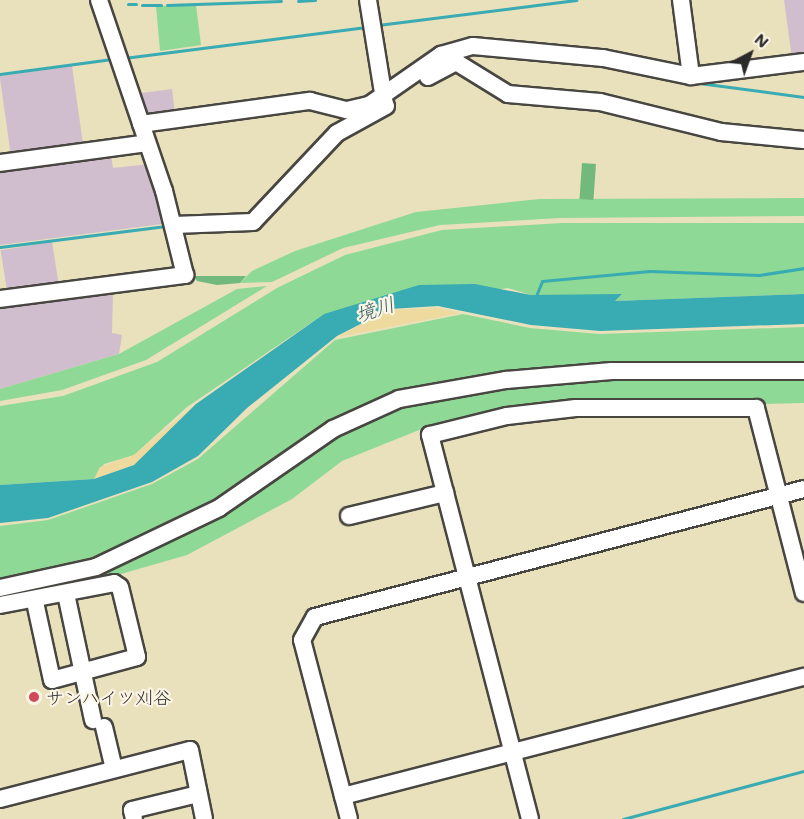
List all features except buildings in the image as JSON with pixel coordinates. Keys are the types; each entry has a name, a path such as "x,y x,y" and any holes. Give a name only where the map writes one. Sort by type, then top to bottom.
{"street":[{"path":"0,299 185,275 174,225 99,0"},
{"path":"368,0 383,102"},
{"path":"681,0 691,76"},
{"path":"174,225 253,222 337,133 383,102 441,55 473,46 603,58 691,76 804,62"},
{"path":"141,124 310,101 346,110 383,102 456,62 508,94 600,102 721,132 804,140"},
{"path":"0,163 147,143"},
{"path":"0,588 70,577 116,558 219,508 333,429 399,399 506,380 612,370 804,371"},
{"path":"530,819 465,579 430,435 453,426 576,408 756,408 804,593"},
{"path":"349,819 302,640 315,617 804,489"},
{"path":"349,516 445,493"},
{"path":"0,605 35,602 114,583 120,587 138,657 52,680 35,602"},
{"path":"66,594 83,673 114,769"},
{"path":"343,796 804,677"},
{"path":"0,799 190,750 204,819"},
{"path":"134,819 132,810 198,794"}],"shaded area":[{"path":"784,0 804,0 804,57 792,58"},
{"path":"72,66 84,148 11,158 0,76"},
{"path":"172,89 175,115 146,119 134,94"},
{"path":"111,156 113,168 151,164 170,223 0,245 0,169"},
{"path":"52,242 59,287 8,296 1,250"},
{"path":"113,290 112,333 122,335 119,354 0,389 0,305"}],"green space":[{"path":"196,5 201,45 160,51 156,6"},
{"path":"582,163 596,164 593,200 579,199"},
{"path":"804,198 804,216 560,218 440,225 343,248 272,282 240,283 252,271 295,251 416,212 540,199"},
{"path":"562,223 804,223 804,294 615,301 621,295 531,295 508,288 324,314 187,407 134,455 104,464 94,479 0,485 0,406 63,396 157,362 277,288 345,255 442,230"},
{"path":"194,276 246,276 240,283 217,285 197,281"},
{"path":"267,286 146,360 62,390 0,401 0,389 119,354 237,289"},
{"path":"463,314 530,328 599,334 804,327 804,403 532,410 434,424 342,461 292,499 187,555 34,599 0,601 0,526 48,520 152,484 198,459 335,340"}],"sand":[{"path":"437,308 460,313 338,337 389,310"},
{"path":"196,404 155,451 134,465 94,479 100,467 134,455"}],"water":[{"name":"境川","path":"475,284 531,295 622,294 615,301 804,294 804,324 600,331 531,325 438,306 390,309 337,336 247,408 198,456 152,482 48,518 0,523 0,485 94,479 134,465 196,404 324,314 419,285"}],"waterway":[{"path":"298,1 315,0"},
{"path":"378,25 576,0"},
{"path":"167,5 281,1"},
{"path":"128,4 136,4"},
{"path":"142,5 161,5"},
{"path":"124,58 366,27"},
{"path":"0,74 112,59"},
{"path":"699,83 804,97"},
{"path":"0,247 166,226"},
{"path":"536,296 542,281 650,271 759,275 804,268"},
{"path":"623,819 804,771"}],"place":[{"name":"サンハイツ刈谷","path":"34,697"}]}
